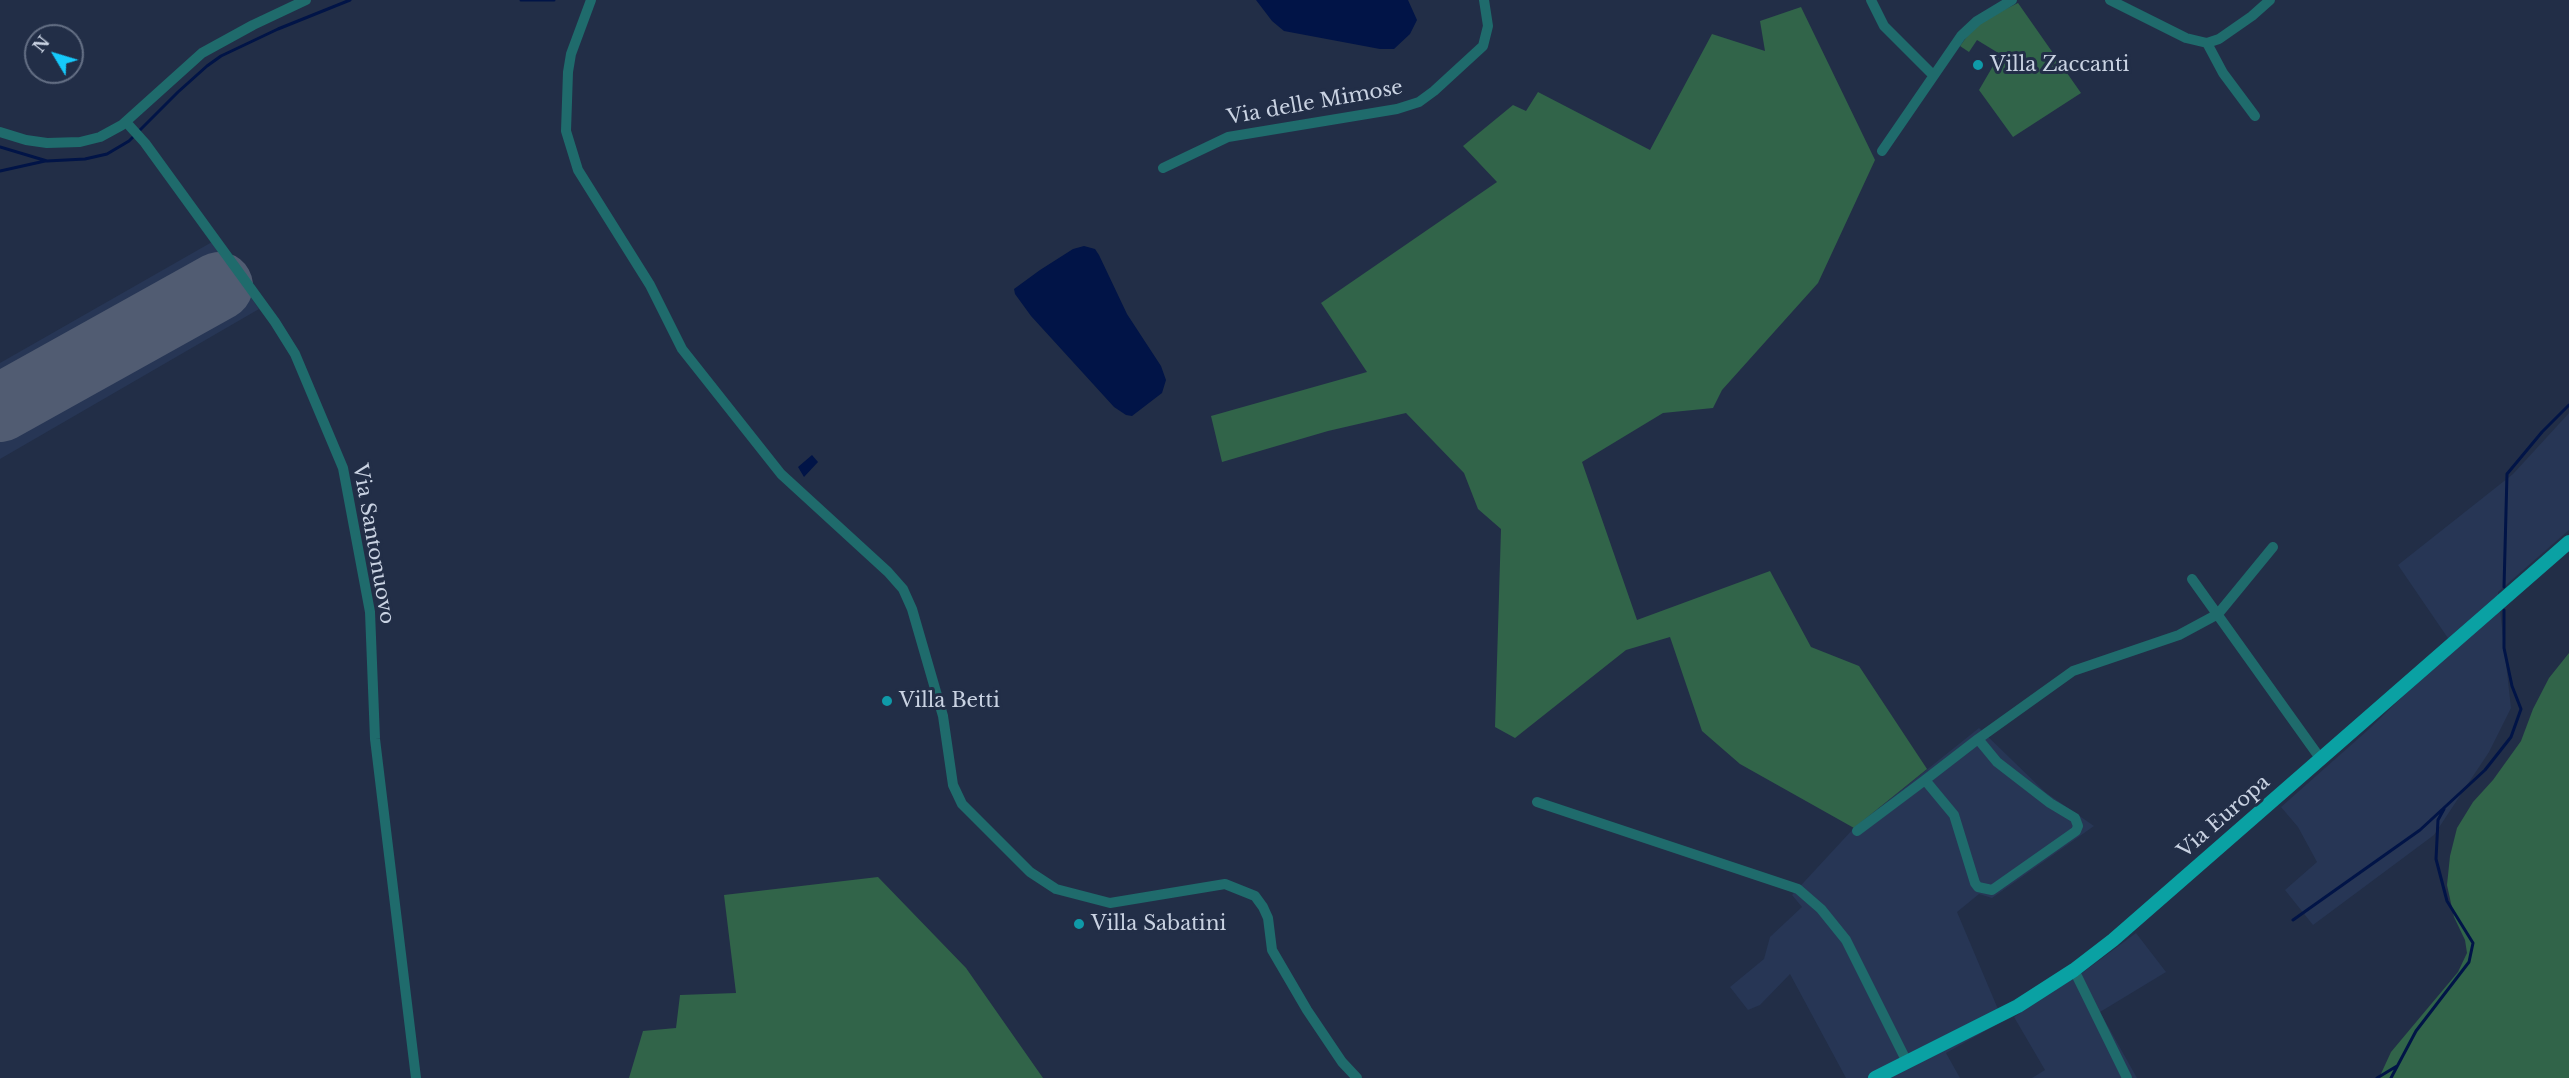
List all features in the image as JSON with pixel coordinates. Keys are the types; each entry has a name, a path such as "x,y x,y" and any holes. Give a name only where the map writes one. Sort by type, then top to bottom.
{"main road":[{"name":"Via Europa","path":"1875,1078 2018,1005 2074,970 2113,940 2569,542"}],"street":[{"path":"0,132 36,142 80,142 100,137 128,124 202,53 252,25 306,0"},
{"name":"Via delle Mimose","path":"1163,168 1228,136 1377,112 1419,102 1434,92 1483,46 1488,26 1484,0"},
{"path":"1870,0 1884,26 1933,75"},
{"path":"1882,151 1933,75 1970,27 1994,9 2012,0"},
{"path":"2110,0 2186,38 2207,43 2219,39 2270,0"},
{"path":"591,2 578,31 568,72 566,131 578,170 650,285 682,349 781,474 888,572 903,589 912,609 943,716 953,785 962,804 1030,872 1056,889 1110,903 1225,884 1255,896 1268,918 1272,950 1319,1027 1348,1070 1357,1078"},
{"path":"2207,43 2223,73 2254,116"},
{"name":"Via Santonuovo","path":"128,124 146,143 275,322 295,354 343,468 354,514 370,612 375,739 416,1078"},
{"path":"1857,831 1978,739 2073,671 2179,635 2218,614 2273,547"},
{"path":"2192,579 2320,758"},
{"path":"1925,780 1954,815 1978,887 1992,890 1999,887 2076,831 2078,826 2075,818 2050,803 1997,762 1978,739"},
{"path":"1537,802 1798,889 1821,909 1845,940 1907,1062"},
{"path":"2074,970 2127,1078"}],"shaded area":[{"path":"1256,0 1408,0 1417,20 1410,34 1394,49 1380,49 1284,31 1272,21"},
{"path":"212,242 259,309 0,459 0,363"},
{"path":"1084,246 1095,249 1099,255 1127,314 1161,366 1166,380 1162,393 1132,416 1114,407 1031,316 1015,294 1014,289 1040,270 1073,249"},
{"path":"2569,413 2569,530 2498,592 2511,708 2489,752 2434,835 2313,925 2285,890 2317,862 2298,827 2281,807 2368,730 2454,647 2398,565 2513,474"},
{"path":"812,455 818,462 804,477 798,467"},
{"path":"1979,728 2045,792 2094,826 1992,898 1979,894 1957,912 2003,1021 1946,1053 1960,1078 1846,1078 1790,974 1760,1005 1748,1010 1730,987 1764,959 1770,937 1802,907 1792,895 1854,828"},
{"path":"2136,933 2166,972 2100,1012 2137,1078 2032,1078 2045,1070 2014,1017 2082,973"}],"green space":[{"path":"2018,3 2081,93 2013,137 1979,90 2000,54 1977,40 1969,52 1960,46 1974,27 1983,20"},
{"path":"1801,7 1875,160 1818,283 1722,390 1713,408 1663,413 1582,462 1637,620 1770,571 1811,647 1859,666 1927,769 1854,828 1740,764 1702,731 1670,637 1626,650 1515,738 1495,727 1501,529 1478,509 1464,473 1406,413 1328,431 1222,462 1211,416 1367,372 1321,303 1497,182 1463,146 1513,105 1526,111 1538,92 1650,150 1712,34 1765,51 1760,21"},
{"path":"2569,653 2569,1078 2379,1078 2391,1052 2458,972 2467,953 2465,940 2454,917 2447,885 2450,856 2457,828 2473,802 2493,780 2521,741 2533,709 2549,678"},
{"path":"878,877 966,968 1043,1078 629,1078 643,1031 676,1028 680,995 736,993 724,895"}],"waterway":[{"path":"0,147 47,161 85,159 107,154 129,141 178,92 221,56 278,29 350,0"},
{"path":"521,0 554,0"},
{"path":"0,171 45,161"},
{"path":"2504,587 2507,474 2542,432 2569,405"},
{"path":"2293,920 2420,830 2485,770 2511,737 2521,709 2512,686 2504,648 2504,610"},
{"path":"2391,1078 2416,1031 2469,962 2473,943 2447,901 2436,859 2438,820 2444,809"},
{"path":"2377,1078 2397,1066"}],"runway":[{"path":"0,408 219,286"}],"place":[{"name":"Villa Zaccanti","path":"1978,65"},
{"name":"Villa Betti","path":"887,701"},
{"name":"Villa Sabatini","path":"1079,924"}]}
